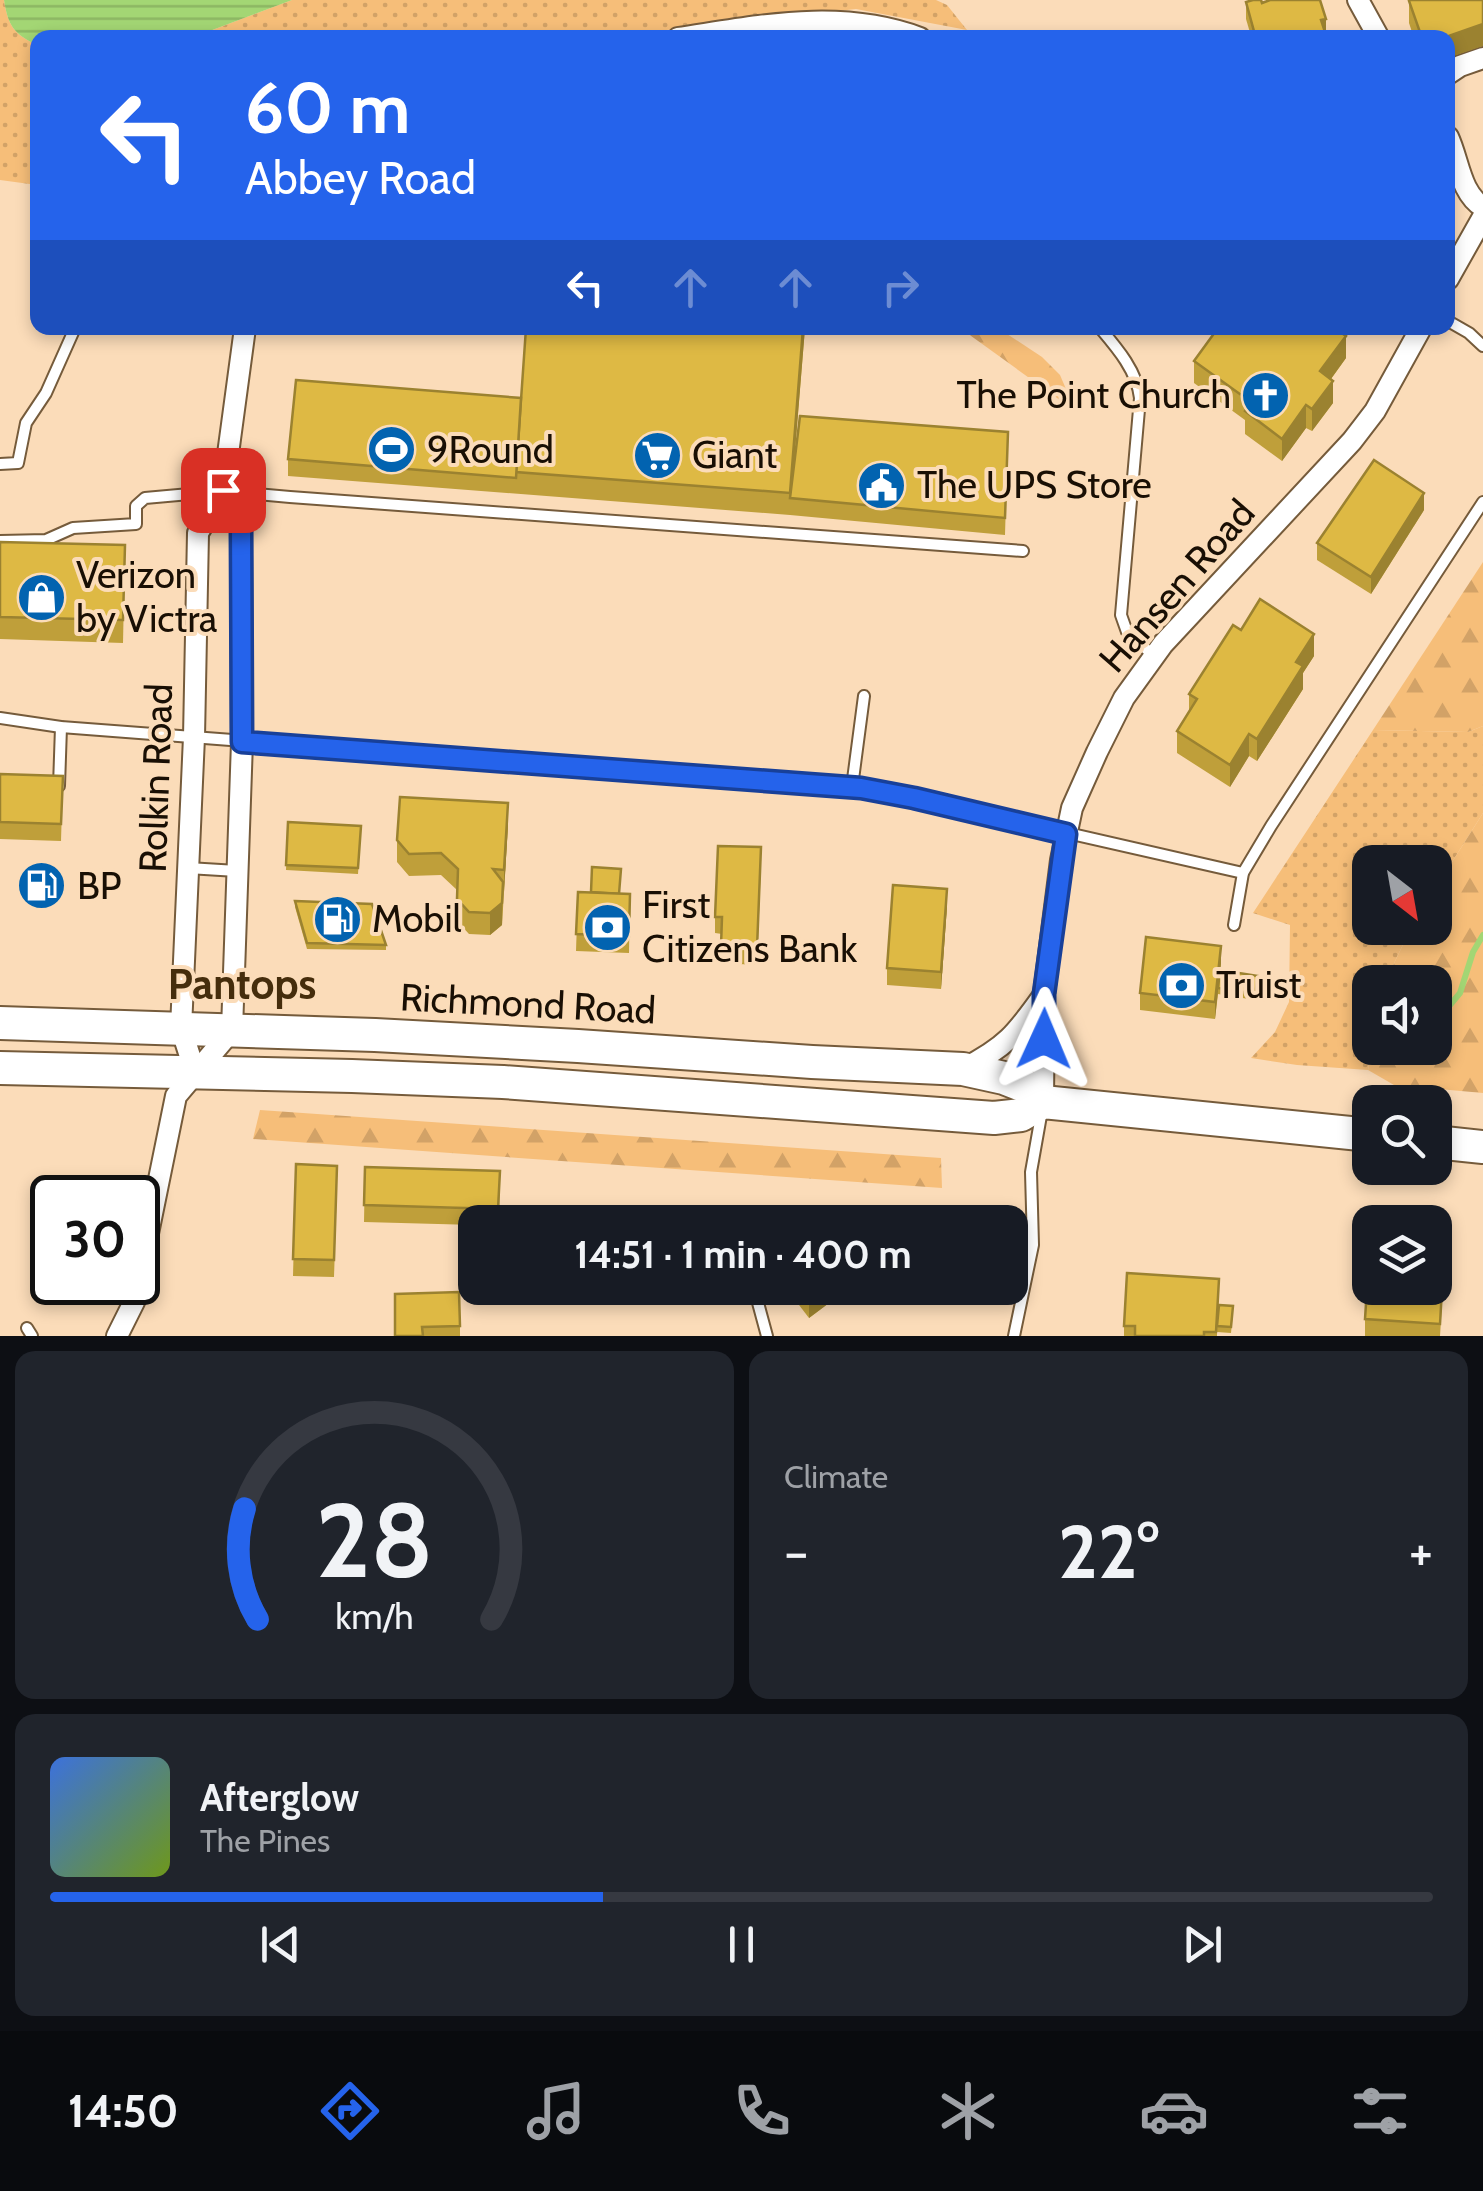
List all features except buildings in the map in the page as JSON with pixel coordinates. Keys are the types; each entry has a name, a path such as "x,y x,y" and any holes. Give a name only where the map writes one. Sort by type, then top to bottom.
{"highway":[{"name":"Richmond Road","path":"0,1023 578,1046 964,1068 1027,1087 1044,1102"},
{"name":"Richmond Road","path":"0,1068 503,1082 994,1118 1022,1114 1044,1102 1352,1133"},
{"path":"1452,1144 1483,1147"}],"street":[{"path":"1358,0 1375,30"},
{"path":"738,30 812,20 895,30"},
{"path":"1455,69 1483,58"},
{"path":"1455,153 1467,192 1483,207"},
{"path":"1455,267 1483,217"},
{"name":"Rolkin Road","path":"195,1072 182,1028 198,533 223,490 245,335"},
{"name":"Hansen Road","path":"1044,1102 1044,994 1066,834 1072,808 1104,738 1124,698 1155,656 1375,412 1417,335"},
{"name":"Rolkin Road","path":"223,490 241,525 242,742 232,1030"},
{"path":"964,1068 993,1053 1019,1030 1044,994"},
{"path":"116,1336 134,1302 176,1096 232,1030"}],"lane":[{"path":"1455,326 1483,346"},
{"path":"0,464 18,464 26,423 46,393 72,335"},
{"path":"1108,335 1135,378 1140,398 1120,616 1127,632 1155,656"},
{"path":"0,541 46,540 73,528 136,524 136,506 145,498 223,490 1023,551"},
{"path":"1234,924 1243,873 1270,826 1483,502"},
{"path":"852,788 864,696"},
{"path":"0,718 60,728 852,788 914,798 1243,873"},
{"path":"59,786 60,728"},
{"path":"188,868 238,872"},
{"path":"1014,1336 1033,1246 1031,1172 1044,1102"},
{"path":"759,1305 767,1336"}],"green space":[{"path":"0,0 4,0 13,28 30,41 30,184 0,180"},
{"path":"292,0 936,0 947,5 967,30 856,9 666,30 212,30"},
{"path":"970,335 1009,335 1042,357 1060,375 1066,389 1064,403"},
{"path":"1483,562 1483,726 1468,732 1373,730"},
{"path":"1483,726 1483,813 1452,862 1452,845 1352,845 1352,945 1403,945 1393,965 1352,965 1352,1065 1369,1065 1368,1070 1251,1058 1275,1032 1289,1002 1290,925 1253,913 1373,730 1468,732"},
{"path":"1483,813 1483,1093 1452,1090 1452,1085 1394,1085 1368,1070 1369,1065 1452,1065 1452,965 1393,965 1403,945 1452,945 1452,862"},
{"path":"260,1110 941,1158 942,1188 253,1139"}],"shaded area":[{"path":"4,0 292,0 212,30 30,30 30,41 13,28"}],"waterway":[{"path":"1452,1003 1460,993 1473,952 1483,935"}],"place":[{"name":"The Point Church","path":"1266,395"},
{"name":"9Round","path":"392,450"},
{"name":"Giant","path":"657,455"},
{"name":"The UPS Store","path":"882,485"},
{"name":"Verizon by Victra","path":"41,597"},
{"name":"BP","path":"42,886"},
{"name":"Mobil","path":"337,919"},
{"name":"First Citizens Bank","path":"607,927"},
{"name":"Truist","path":"1181,985"}],"district":[{"name":"Pantops","path":"242,984"}],"route":[{"path":"223,490 241,525 242,742 861,788 1066,834 1044,994 1044,1039"}]}
